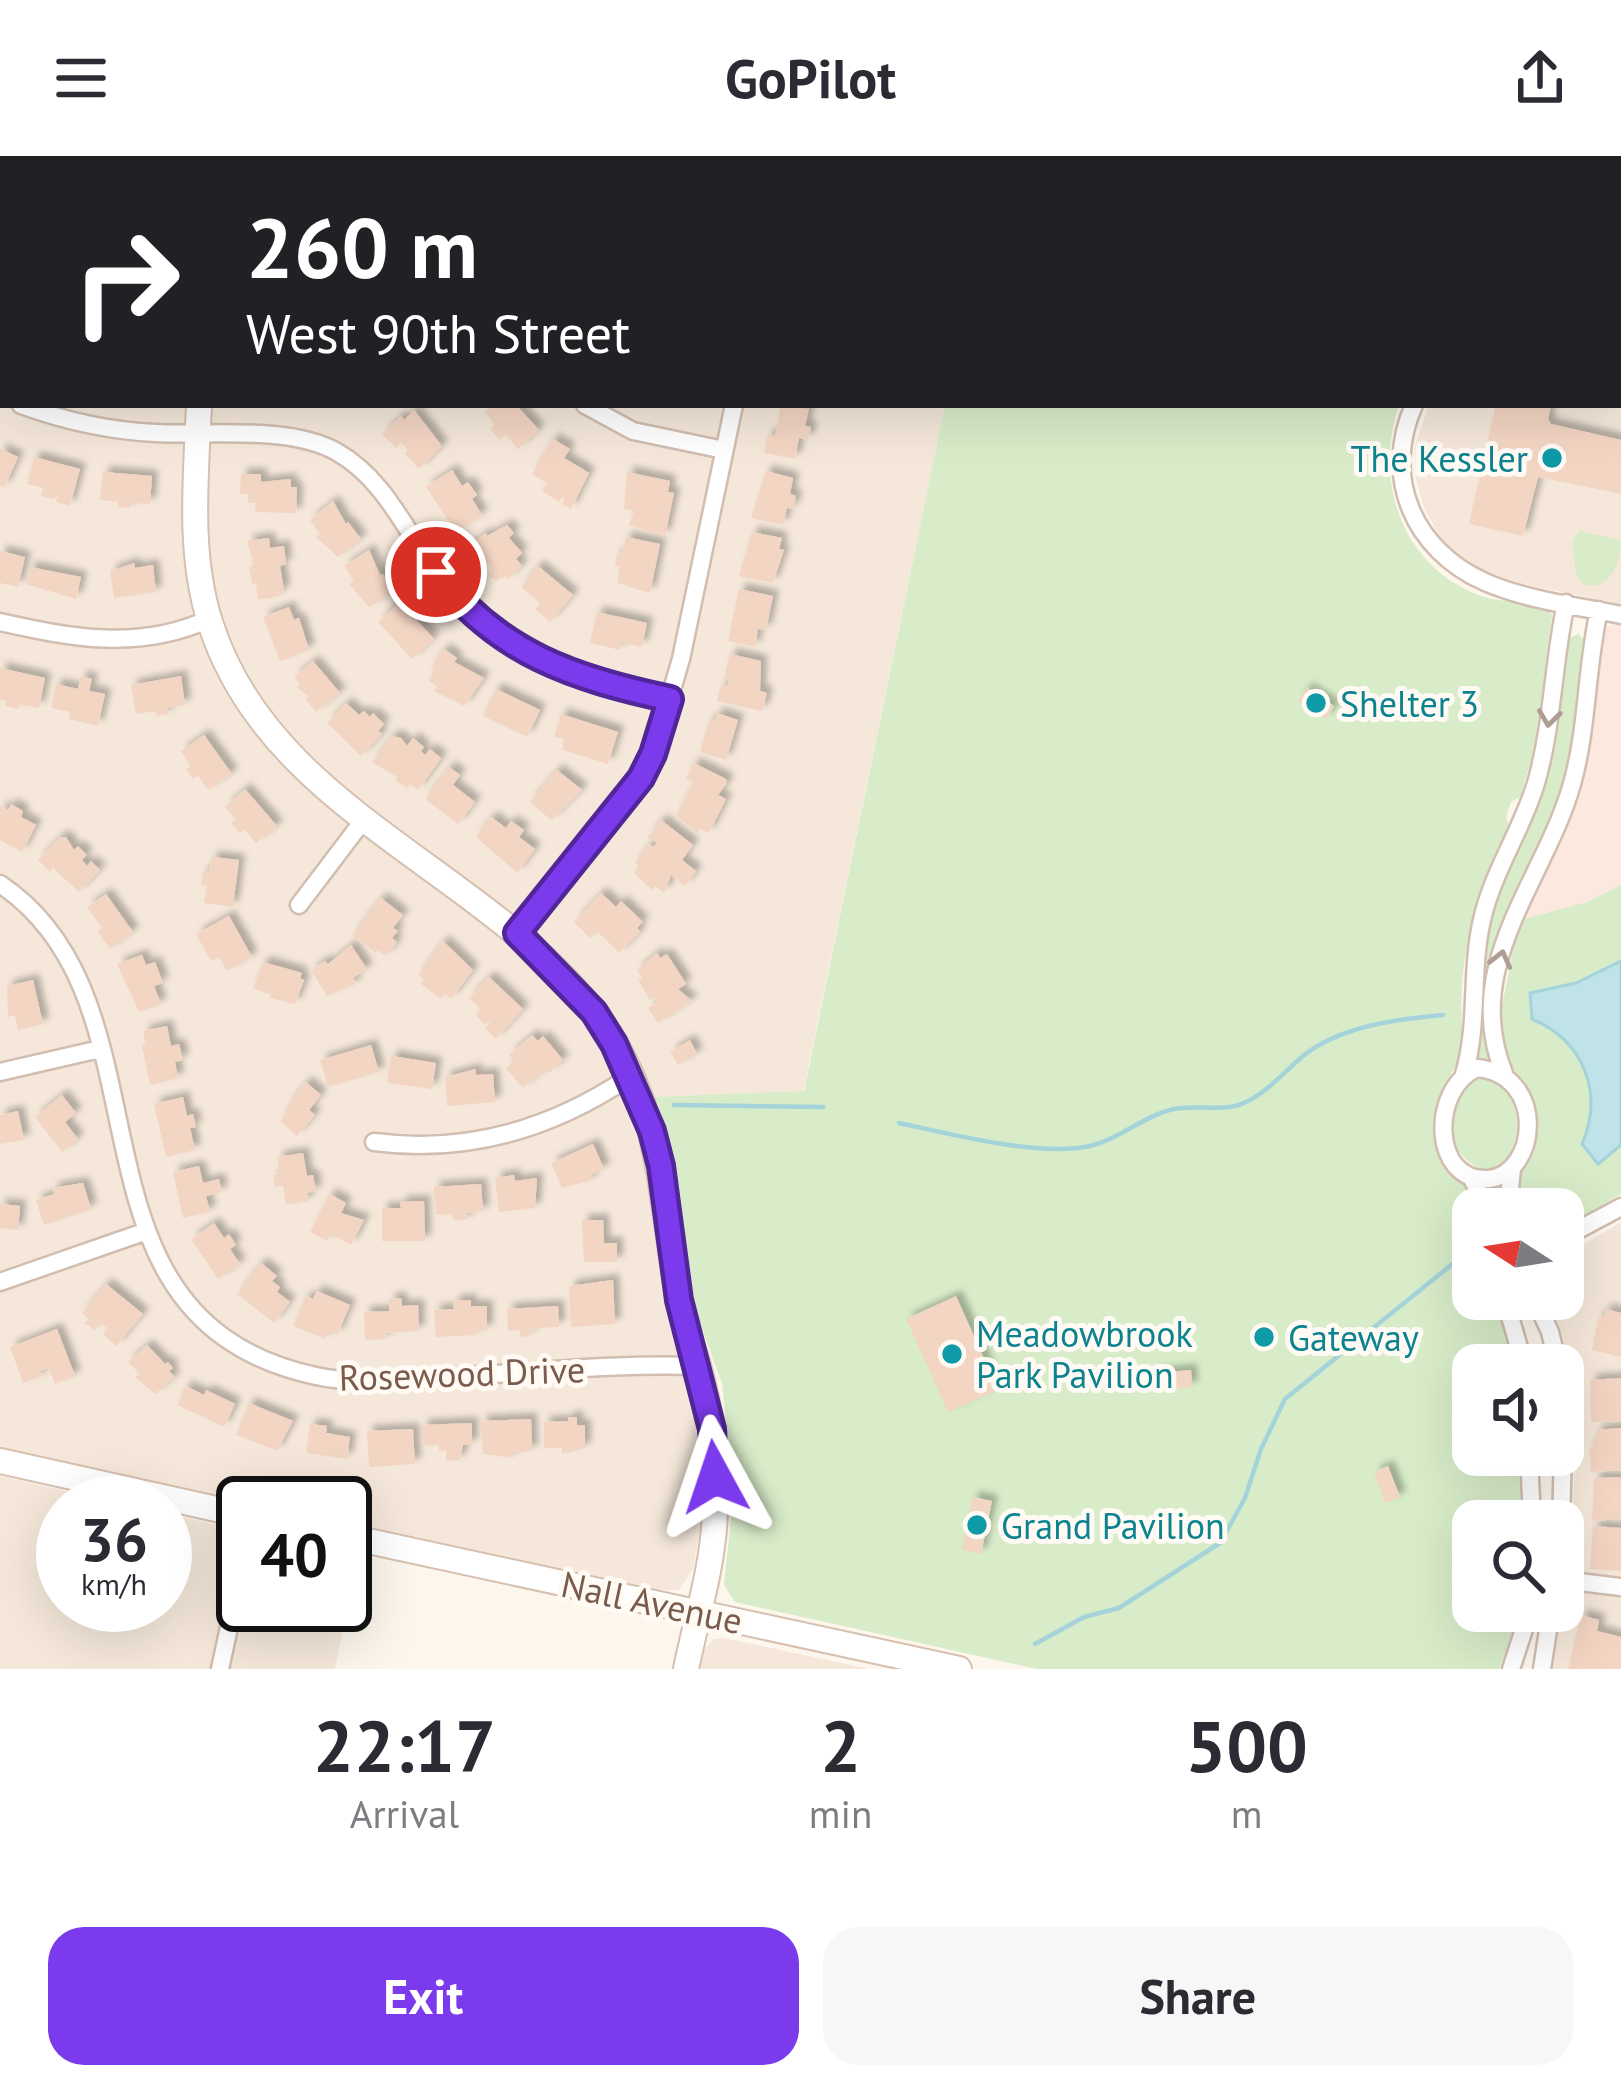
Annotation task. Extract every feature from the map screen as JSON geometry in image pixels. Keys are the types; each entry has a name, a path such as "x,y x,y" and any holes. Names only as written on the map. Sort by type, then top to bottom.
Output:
{"street":[{"path":"33,408 113,430 288,437 340,454 374,482 449,590 504,639 570,673 670,699"},
{"path":"199,408 197,550 209,620 230,671 284,751 313,779 517,933 594,1012 652,1131 679,1300 712,1429 716,1508 702,1611 686,1669"},
{"path":"590,408 632,431 724,450"},
{"path":"517,933 641,778 653,754 670,699 733,408"},
{"path":"1413,408 1402,443 1400,470 1404,497 1428,541 1453,565 1489,584 1621,615"},
{"path":"1477,1188 1442,1136 1445,1104 1464,1074 1472,1041 1474,971 1483,914 1539,773 1566,603"},
{"path":"1511,1188 1528,1120 1521,1091 1504,1073 1492,1039 1494,986 1514,910 1571,788 1599,610"},
{"path":"0,622 92,640 123,641 170,634 209,620"},
{"path":"299,905 365,818"},
{"name":"Rosewood Drive","path":"0,884 39,917 59,942 87,998 144,1232 172,1282 221,1334 285,1368 322,1378 378,1380 698,1366"},
{"path":"0,1072 100,1049"},
{"path":"1464,1074 1477,1068 1504,1073"},
{"path":"374,1142 398,1145 508,1136 568,1112 629,1077"},
{"path":"1471,1177 1491,1179 1513,1169"},
{"path":"1584,1227 1621,1207"},
{"path":"0,1282 144,1232"},
{"path":"0,1461 216,1508"},
{"name":"Nall Avenue","path":"372,1543 959,1669"},
{"path":"1584,1583 1621,1587"},
{"path":"220,1669 228,1632"},
{"path":"1510,1669 1523,1632"},
{"path":"1542,1669 1548,1632"}],"shaded area":[{"path":"0,408 944,408 803,1092 630,1098 645,1142 672,1326 692,1390 699,1438 700,1529 693,1569 679,1590 652,1590 372,1529 372,1476 216,1476 216,1495 192,1490 192,1476 129,1476 0,1448"},
{"path":"1428,408 1621,408 1621,604 1475,570 1444,545 1424,508 1416,479 1415,446"},
{"path":"1621,624 1621,885 1587,902 1524,919 1579,795 1590,741 1598,647 1605,629"},
{"path":"1621,1222 1621,1669 1549,1669 1555,1632 1584,1632 1584,1500 1573,1500 1574,1476 1584,1476 1584,1344 1565,1344 1557,1320 1584,1320 1584,1244"},
{"path":"0,1476 36,1484 36,1632 192,1632 192,1519 216,1525 216,1632 342,1632 335,1669 0,1669"},
{"path":"714,1639 869,1669 698,1669 703,1652"}],"green space":[{"path":"944,408 1398,408 1390,464 1393,492 1414,544 1456,584 1484,597 1540,606 1552,615 1545,710 1539,715 1520,797 1511,802 1506,817 1509,825 1472,924 1463,975 1462,1028 1467,1033 1436,1111 1439,1142 1468,1188 1452,1188 1452,1320 1501,1320 1508,1344 1452,1344 1452,1476 1519,1476 1520,1500 1452,1500 1452,1632 1514,1632 1499,1669 1037,1669 735,1602 724,1585 734,1489 722,1384 696,1312 679,1186 654,1097 804,1091"},
{"path":"1580,531 1621,540 1616,565 1601,584 1584,585 1576,574 1572,540"},
{"path":"1578,634 1587,642 1574,740 1558,806 1506,918 1485,1031 1490,1062 1476,1060 1478,998 1491,908 1515,848 1567,640"},
{"path":"1621,885 1621,1194 1584,1216 1584,1188 1514,1188 1527,1157 1525,1088 1503,1052 1497,1013 1524,919 1587,902"},
{"path":"1475,1076 1503,1084 1517,1119 1511,1152 1495,1173 1465,1158 1451,1133 1455,1103"}],"water":[{"path":"1621,961 1621,1145 1598,1164 1582,1144 1591,1106 1585,1071 1565,1041 1532,1019 1530,993 1576,983"}],"building":[{"path":"519,408 539,430 518,449 506,435 500,440 490,429 495,425 485,412"},
{"path":"780,408 809,409 808,440 799,438 795,459 764,453 768,434 775,436"},
{"name":"The Kessler","path":"1495,408 1550,408 1551,424 1621,440 1621,494 1538,477 1523,536 1469,524"},
{"path":"414,410 442,446 419,469 401,442 396,448 382,434"},
{"path":"553,439 570,449 564,458 589,473 571,509 562,504 562,497 559,502 542,491 547,483 532,474"},
{"path":"0,449 18,457 4,488 0,486"},
{"path":"34,457 80,469 70,506 56,502 58,493 54,499 41,496 43,488 27,484"},
{"path":"452,470 462,486 468,482 477,495 472,499 482,515 456,532 426,487"},
{"path":"766,471 793,478 790,494 796,496 783,525 751,518"},
{"path":"103,472 152,476 150,504 131,503 130,508 100,500"},
{"path":"627,472 670,481 668,492 674,493 665,536 629,525 634,511 624,509"},
{"path":"241,474 261,474 261,482 291,479 291,487 297,487 296,513 255,512 256,503 248,503 248,494 240,494"},
{"path":"333,501 361,539 338,557 316,537 320,534 310,520"},
{"path":"507,525 514,533 509,538 522,553 516,559 522,566 508,579 496,581 489,576 492,568 486,561 481,565 467,548 485,533"},
{"path":"752,532 782,538 779,549 784,550 773,583 739,576"},
{"path":"626,537 660,544 650,593 617,583 617,553 622,554"},
{"path":"269,538 270,548 284,546 286,564 280,566 284,591 258,600 256,586 260,583 252,584 249,567 254,566 247,541"},
{"path":"369,550 380,575 394,591 369,607 349,584 354,581 344,566"},
{"path":"0,551 25,557 18,587 0,583"},
{"path":"134,563 135,568 153,565 156,592 114,598 110,571"},
{"path":"538,566 573,595 550,622 535,609 540,603 521,587"},
{"path":"30,567 81,577 76,599 26,584"},
{"path":"739,589 773,596 766,630 758,629 755,647 728,641"},
{"path":"400,602 434,639 412,659 378,622"},
{"path":"289,607 294,620 299,618 309,650 280,661 263,617"},
{"path":"597,612 647,623 642,647 621,642 620,650 590,643"},
{"path":"444,649 457,658 454,662 484,678 464,706 434,691 437,687 428,680"},
{"path":"730,654 761,661 760,691 767,693 762,711 717,701 721,685 727,686 729,680 724,678"},
{"path":"313,661 340,693 316,712 305,699 309,696 296,687 300,684 294,677"},
{"path":"0,668 45,678 39,708 5,706 6,701 0,700"},
{"path":"81,676 92,679 89,691 105,694 98,726 69,719 70,712 51,708 56,684 78,689"},
{"path":"181,676 185,705 167,708 168,714 136,714 131,685"},
{"name":"Shelter 3","path":"1307,688 1334,706 1326,719 1298,701"},
{"path":"496,689 540,710 527,737 483,716"},
{"path":"346,703 359,715 373,713 384,724 378,731 382,734 361,756 327,723"},
{"path":"717,713 738,720 726,760 700,752 710,719 715,721"},
{"path":"561,714 618,732 608,764 563,750 563,739 554,737"},
{"path":"204,735 232,774 208,790 186,769 191,766 181,751"},
{"path":"392,736 407,746 413,738 424,747 425,755 430,749 441,758 418,790 410,784 407,788 372,762"},
{"path":"694,763 727,783 718,795 726,799 709,833 700,829 698,833 676,816 693,782 686,779"},
{"path":"449,767 460,775 453,785 475,802 458,824 425,799"},
{"path":"557,770 582,790 551,820 530,802"},
{"path":"245,789 277,826 256,843 231,823 236,819 225,807"},
{"path":"11,804 36,825 22,852 0,840 0,806 8,810"},
{"path":"491,817 506,828 511,821 524,830 519,837 535,849 517,873 476,837"},
{"path":"661,820 693,845 682,860 696,871 685,886 671,875 664,893 655,886 652,890 634,873 639,866 635,863 649,844 657,843 648,837"},
{"path":"60,837 87,855 82,860 87,866 91,861 100,870 79,892 38,860"},
{"path":"212,857 239,860 233,907 204,903 203,871 209,872"},
{"path":"601,893 616,907 621,901 643,922 637,928 640,932 619,953 597,931 590,938 574,922"},
{"path":"106,894 133,932 110,949 87,907"},
{"path":"381,898 403,915 393,928 398,931 392,938 397,942 386,956 352,935"},
{"path":"229,916 252,957 227,971 219,957 211,961 196,934"},
{"path":"443,941 473,970 451,999 445,994 441,999 421,984 424,979 418,975"},
{"path":"351,945 367,969 353,978 356,983 327,996 311,970 325,961 328,964"},
{"path":"657,953 660,958 667,954 686,984 678,989 692,1001 658,1023 648,1008 657,1002 654,997 650,1000 637,970"},
{"path":"142,955 146,965 155,962 163,983 154,986 161,1004 139,1012 117,964"},
{"path":"263,962 302,973 295,1004 269,998 271,995 253,988"},
{"path":"489,977 523,1009 496,1039 485,1028 492,1020 485,1024 475,1015 481,1009 469,998"},
{"path":"33,980 43,1024 18,1030 15,1015 8,1017 7,986"},
{"path":"167,1026 171,1046 179,1044 183,1060 175,1062 178,1078 150,1085 143,1031"},
{"path":"532,1035 538,1041 543,1036 563,1060 523,1088 506,1069 515,1061 509,1055"},
{"path":"690,1040 697,1054 678,1065 670,1052"},
{"path":"371,1045 379,1072 328,1087 320,1060"},
{"path":"391,1056 436,1063 432,1089 387,1083"},
{"path":"476,1069 476,1075 493,1074 495,1102 447,1106 445,1077"},
{"path":"306,1082 321,1095 309,1110 315,1115 297,1136 280,1121"},
{"path":"62,1095 76,1113 65,1122 78,1139 62,1152 35,1117"},
{"path":"183,1097 187,1116 193,1114 196,1127 190,1128 195,1150 166,1157 154,1104"},
{"path":"18,1111 24,1140 0,1144 0,1115"},
{"path":"593,1144 604,1169 590,1175 592,1180 562,1188 551,1163"},
{"path":"303,1153 307,1176 313,1175 316,1191 307,1193 308,1201 286,1205 283,1186 275,1187 273,1175 280,1173 277,1157"},
{"path":"199,1166 203,1183 219,1179 222,1192 206,1196 210,1212 183,1218 173,1172"},
{"path":"514,1175 515,1181 537,1178 535,1208 499,1212 495,1178"},
{"path":"83,1183 91,1209 44,1225 36,1200 54,1194 52,1188"},
{"path":"481,1184 483,1212 467,1213 467,1220 436,1215 434,1187"},
{"path":"330,1194 346,1203 341,1213 364,1220 351,1245 331,1234 327,1241 310,1232"},
{"path":"424,1201 425,1241 382,1241 382,1208"},
{"path":"0,1204 20,1206 18,1230 0,1228"},
{"path":"582,1220 603,1220 604,1243 617,1243 617,1262 584,1262"},
{"path":"214,1223 236,1245 230,1249 240,1264 218,1279 191,1239"},
{"path":"261,1263 277,1276 272,1281 280,1287 277,1292 290,1302 274,1323 237,1294"},
{"path":"613,1280 615,1324 571,1327 569,1286"},
{"path":"106,1284 143,1314 116,1346 103,1334 107,1328 101,1323 94,1330 82,1313"},
{"path":"317,1291 350,1305 337,1335 328,1331 325,1339 293,1326 306,1296 313,1299"},
{"name":"Meadowbrook Park Pavilion","path":"956,1296 998,1390 948,1412 906,1319"},
{"path":"401,1298 402,1306 418,1305 419,1331 385,1333 386,1339 365,1340 364,1312 389,1311 389,1299"},
{"path":"471,1300 471,1306 487,1306 487,1330 436,1337 434,1310 454,1309 453,1301"},
{"path":"558,1306 559,1327 537,1328 520,1337 520,1330 508,1331 507,1309"},
{"path":"1606,1309 1621,1313 1621,1357 1592,1350 1599,1315 1604,1317"},
{"path":"57,1329 75,1376 55,1384 49,1368 23,1383 10,1347"},
{"path":"147,1345 168,1362 175,1377 155,1394 135,1377 140,1374 128,1362"},
{"path":"1191,1370 1192,1387 1159,1390 1157,1373"},
{"path":"1621,1378 1621,1421 1591,1422 1590,1380"},
{"path":"186,1386 235,1404 224,1427 177,1405"},
{"path":"249,1403 293,1421 277,1451 236,1435"},
{"path":"568,1417 577,1417 577,1425 585,1425 585,1448 562,1454 562,1448 544,1448 544,1422 568,1421"},
{"path":"531,1419 532,1451 513,1452 513,1458 483,1454 481,1421"},
{"path":"472,1423 472,1445 463,1445 460,1460 446,1461 446,1450 439,1451 439,1445 423,1446 422,1425"},
{"path":"310,1424 327,1426 326,1433 350,1437 347,1459 306,1453"},
{"path":"1621,1428 1621,1470 1591,1472 1589,1448 1593,1448 1592,1439 1597,1439 1596,1430"},
{"path":"413,1429 415,1464 369,1467 367,1431"},
{"path":"1388,1466 1400,1497 1385,1503 1374,1472"},
{"path":"1621,1477 1621,1519 1592,1521 1594,1478"},
{"name":"Grand Pavilion","path":"973,1497 992,1501 981,1554 962,1550"},
{"path":"1593,1526 1621,1528 1621,1571 1590,1569"},
{"path":"1584,1616 1599,1620 1597,1631 1621,1637 1621,1669 1568,1669 1577,1632 1584,1632"}],"waterway":[{"path":"899,1123 1020,1146 1090,1146 1174,1109 1246,1102 1303,1056 1352,1031 1443,1015"},
{"path":"674,1105 823,1107"},
{"path":"1035,1644 1084,1617 1119,1608 1220,1543 1245,1498 1285,1399 1452,1264"}],"place":[{"name":"The Kessler","path":"1552,458"},
{"name":"Shelter 3","path":"1316,703"},
{"name":"Gateway","path":"1264,1337"},
{"name":"Meadowbrook Park Pavilion","path":"952,1354"},
{"name":"Grand Pavilion","path":"977,1525"}],"route":[{"path":"436,572 471,613 537,659 595,682 670,699 641,778 517,933 594,1012 614,1044 652,1131 679,1300 712,1429 715,1477"}]}
